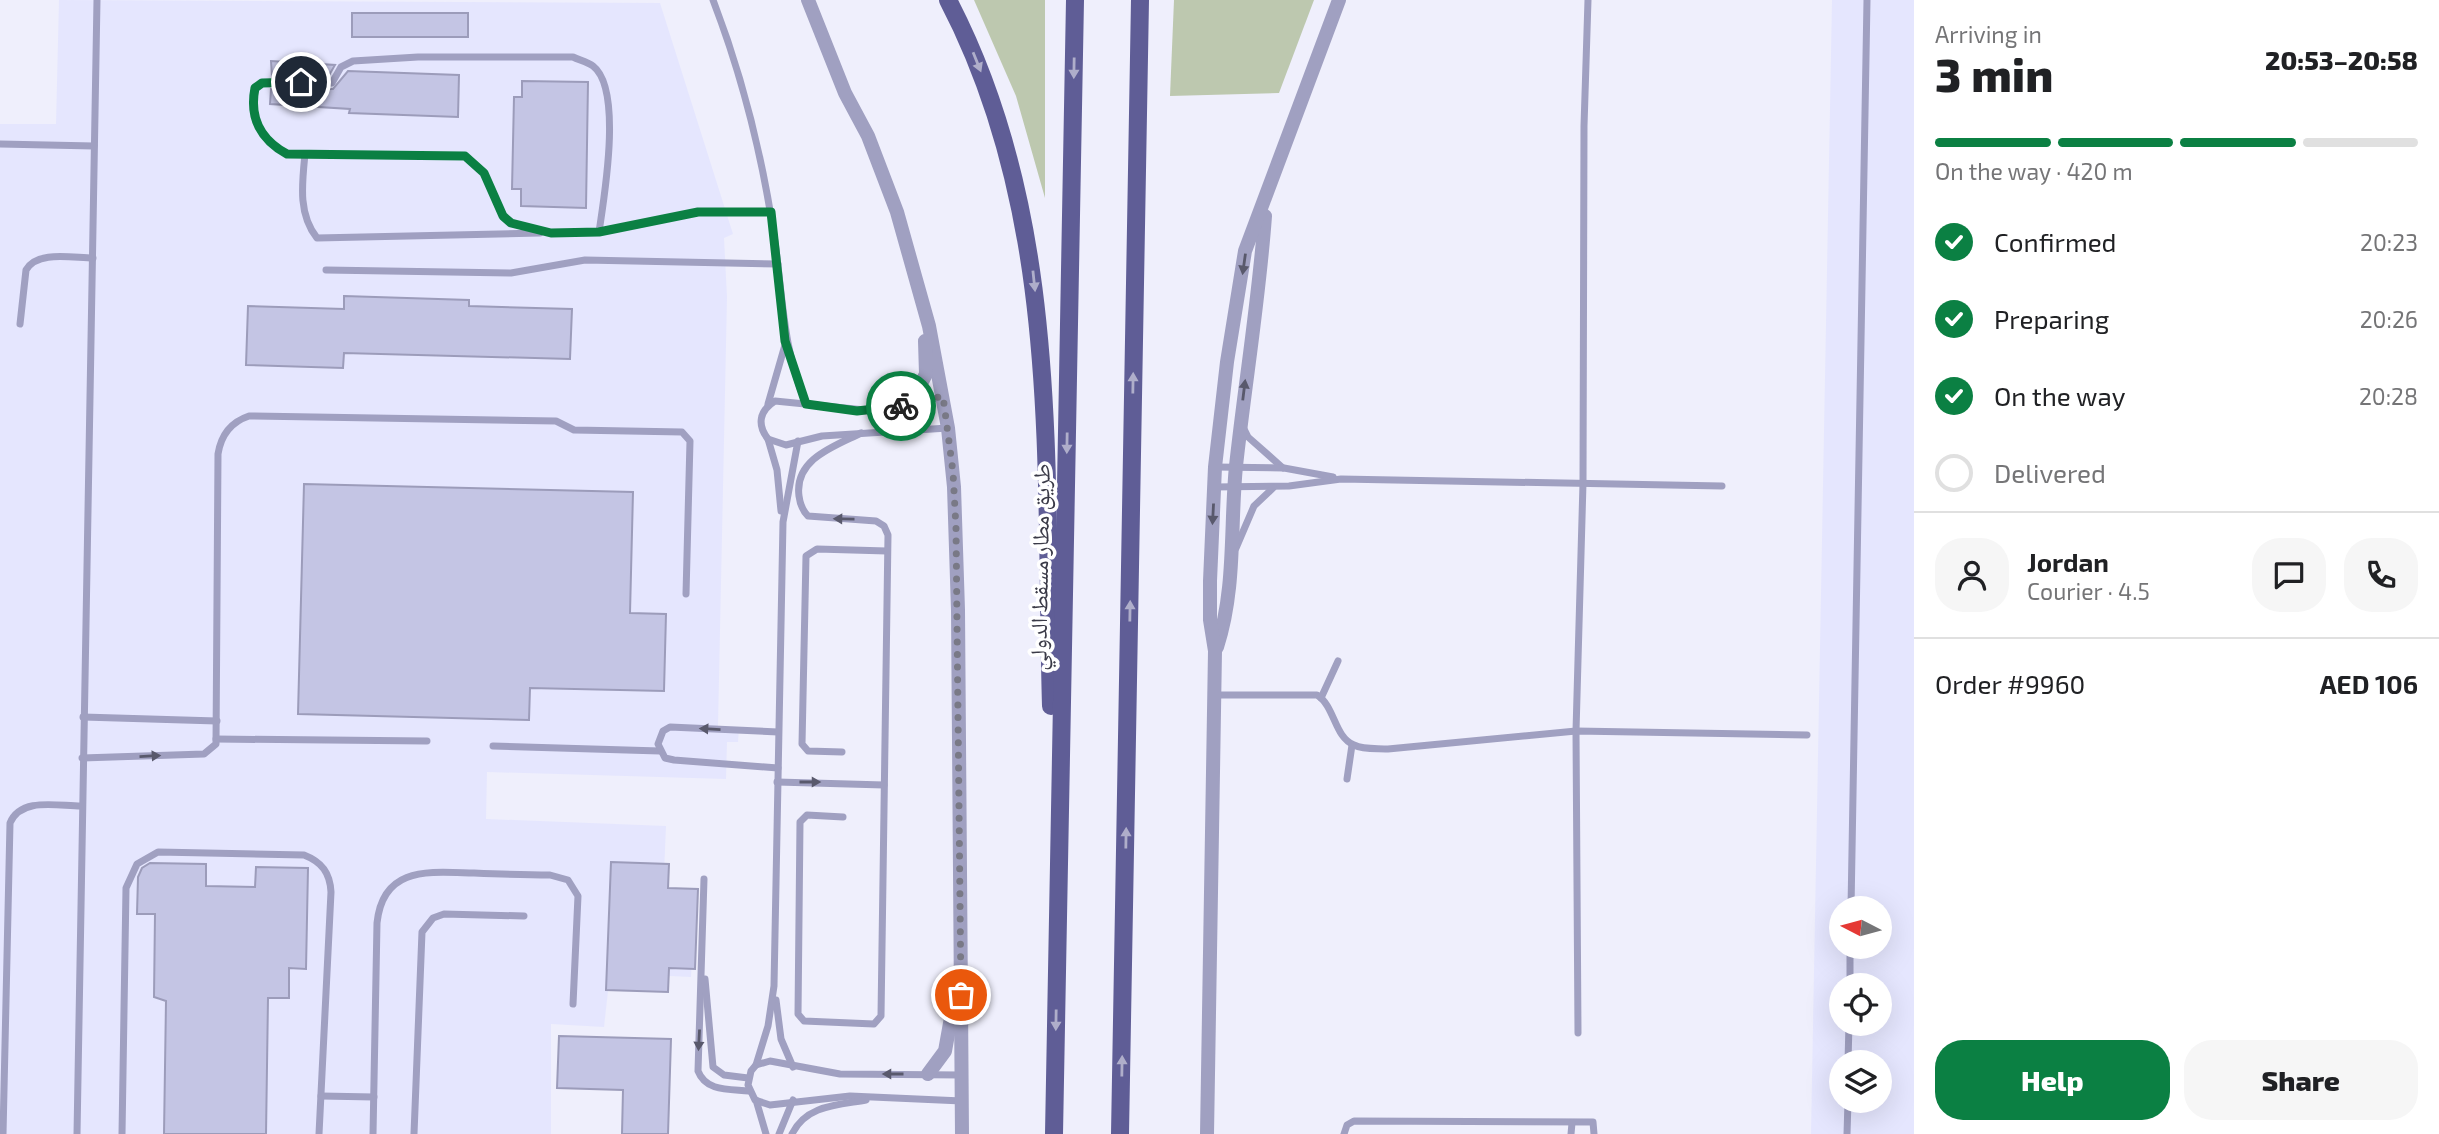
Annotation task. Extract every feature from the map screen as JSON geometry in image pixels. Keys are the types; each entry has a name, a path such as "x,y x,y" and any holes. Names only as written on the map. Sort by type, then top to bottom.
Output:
{"main road":[{"path":"948,0 976,58 995,110 1024,217 1033,272 1042,388 1057,952"},
{"name":"طريق مطار مسقط الدولي","path":"1054,1134 1075,0"},
{"path":"1120,1134 1140,0"}],"street":[{"path":"808,0 845,93 858,111"},
{"path":"819,0 853,87 858,111 898,212 921,291 948,428 957,561 962,1134"},
{"path":"1207,1134 1215,695 1210,581 1215,467 1222,399 1245,251 1339,0"},
{"path":"1215,652 1226,619 1234,487 1259,290 1266,200"},
{"path":"911,403 926,374 921,291"},
{"path":"928,1074 945,1051 960,968"}],"lane":[{"path":"76,1134 97,0"},
{"path":"713,0 749,107 771,212 785,341 806,404"},
{"path":"1578,1033 1576,731 1583,483 1587,0"},
{"path":"1851,896 1867,0"},
{"path":"551,233 511,223 503,216 484,173 465,156 287,154 263,138 255,114 255,88 262,83 332,83 341,67 353,61 418,57 573,57 593,66 601,76 608,102 610,149 599,232"},
{"path":"0,144 94,146"},
{"path":"305,155 302,192 304,215 306,225 317,238 599,232 698,212 771,212"},
{"path":"20,324 26,270 30,263 43,258 93,258"},
{"path":"326,270 522,273 585,260 778,264"},
{"path":"785,341 779,374 760,423 777,470 783,522 775,986 781,1039 793,1067"},
{"path":"767,406 775,401 857,411 893,408 943,396"},
{"path":"82,758 204,754 213,749 217,721 218,454 225,433 236,422 249,416 556,421 574,430 682,432 690,441 686,594"},
{"path":"1241,422 1248,437 1284,468"},
{"path":"768,439 786,444 861,433 948,428"},
{"path":"843,817 807,815 800,822 798,1014 804,1021 874,1024 881,1016 888,535 881,523 811,518 802,510 799,497 800,480 807,465 824,451 861,433"},
{"path":"783,522 798,441"},
{"path":"1215,467 1284,468 1341,479"},
{"path":"1214,487 1275,486 1341,479 1722,486"},
{"path":"1230,561 1254,506 1275,486"},
{"path":"842,752 807,751 802,744 806,556 817,549 887,551"},
{"path":"1321,698 1338,661"},
{"path":"1215,695 1307,693 1321,698 1344,737 1352,745 1388,749 1576,731 1807,735"},
{"path":"83,718 217,721"},
{"path":"778,733 670,727 659,737 660,751 666,758 778,768"},
{"path":"216,739 427,741"},
{"path":"1347,779 1352,745"},
{"path":"493,746 660,751"},
{"path":"777,782 884,785"},
{"path":"3,1134 10,823 17,812 28,806 81,806"},
{"path":"122,1134 126,888 137,864 158,852 304,855 321,864 327,872 331,892 320,1134"},
{"path":"373,1134 378,912 388,891 406,877 428,872 551,875 568,880 578,896 573,1004"},
{"path":"704,879 698,1071 704,1081 713,1087 749,1091"},
{"path":"414,1134 422,932 433,918 444,914 524,916"},
{"path":"703,947 712,1063 719,1074 748,1078"},
{"path":"766,1134 755,1100 749,1091 748,1078 757,1065 775,986"},
{"path":"757,1065 770,1061 840,1074 961,1075"},
{"path":"321,1096 374,1097"},
{"path":"755,1100 770,1105 793,1100 885,1097 962,1101"},
{"path":"792,1134 800,1121 814,1110 885,1097"},
{"path":"779,1134 793,1100"},
{"path":"1847,1134 1848,1113"},
{"path":"1343,1134 1347,1125 1354,1121 1593,1122 1594,1134"},
{"path":"1572,1123 1572,1134"}],"shaded area":[{"path":"59,0 660,3 733,234 724,238 727,297 718,726 739,728 738,742 727,742 726,779 487,772 486,819 666,826 663,896 695,897 691,977 610,973 604,1027 551,1024 551,1134 0,1134 0,124 56,124"},
{"path":"1832,0 1914,0 1914,1134 1811,1134"}],"green space":[{"path":"974,0 1045,0 1045,198 1016,96"},
{"path":"1174,0 1314,0 1279,93 1170,96"}],"building":[{"path":"352,13 468,13 468,37 352,37"},
{"path":"271,61 335,65 328,77 272,77"},
{"path":"348,71 459,75 458,117 349,113 350,109 270,104 271,89 333,89"},
{"path":"522,81 588,82 586,208 521,206 521,189 512,189 514,97 522,97"},
{"path":"344,296 469,300 469,306 572,309 570,359 344,353 343,368 246,365 248,306 344,309"},
{"path":"304,484 633,492 630,613 666,614 664,691 530,688 529,720 298,714"},
{"path":"611,862 669,864 668,888 698,889 695,969 669,968 668,992 606,990"},
{"path":"150,863 206,864 206,886 255,887 256,867 308,868 306,969 289,968 289,998 268,998 266,1134 164,1134 166,1001 154,997 155,914 137,914 138,877 142,868"},
{"path":"559,1036 671,1039 668,1134 622,1134 623,1090 557,1088"}],"way so far":[{"path":"901,406 943,396 953,472 958,610 961,995"}],"route":[{"path":"301,82 262,83 255,88 255,114 263,138 271,145 287,154 465,156 484,173 503,216 511,223 551,233 599,232 698,212 771,212 785,341 806,404 857,411 901,406"}]}
